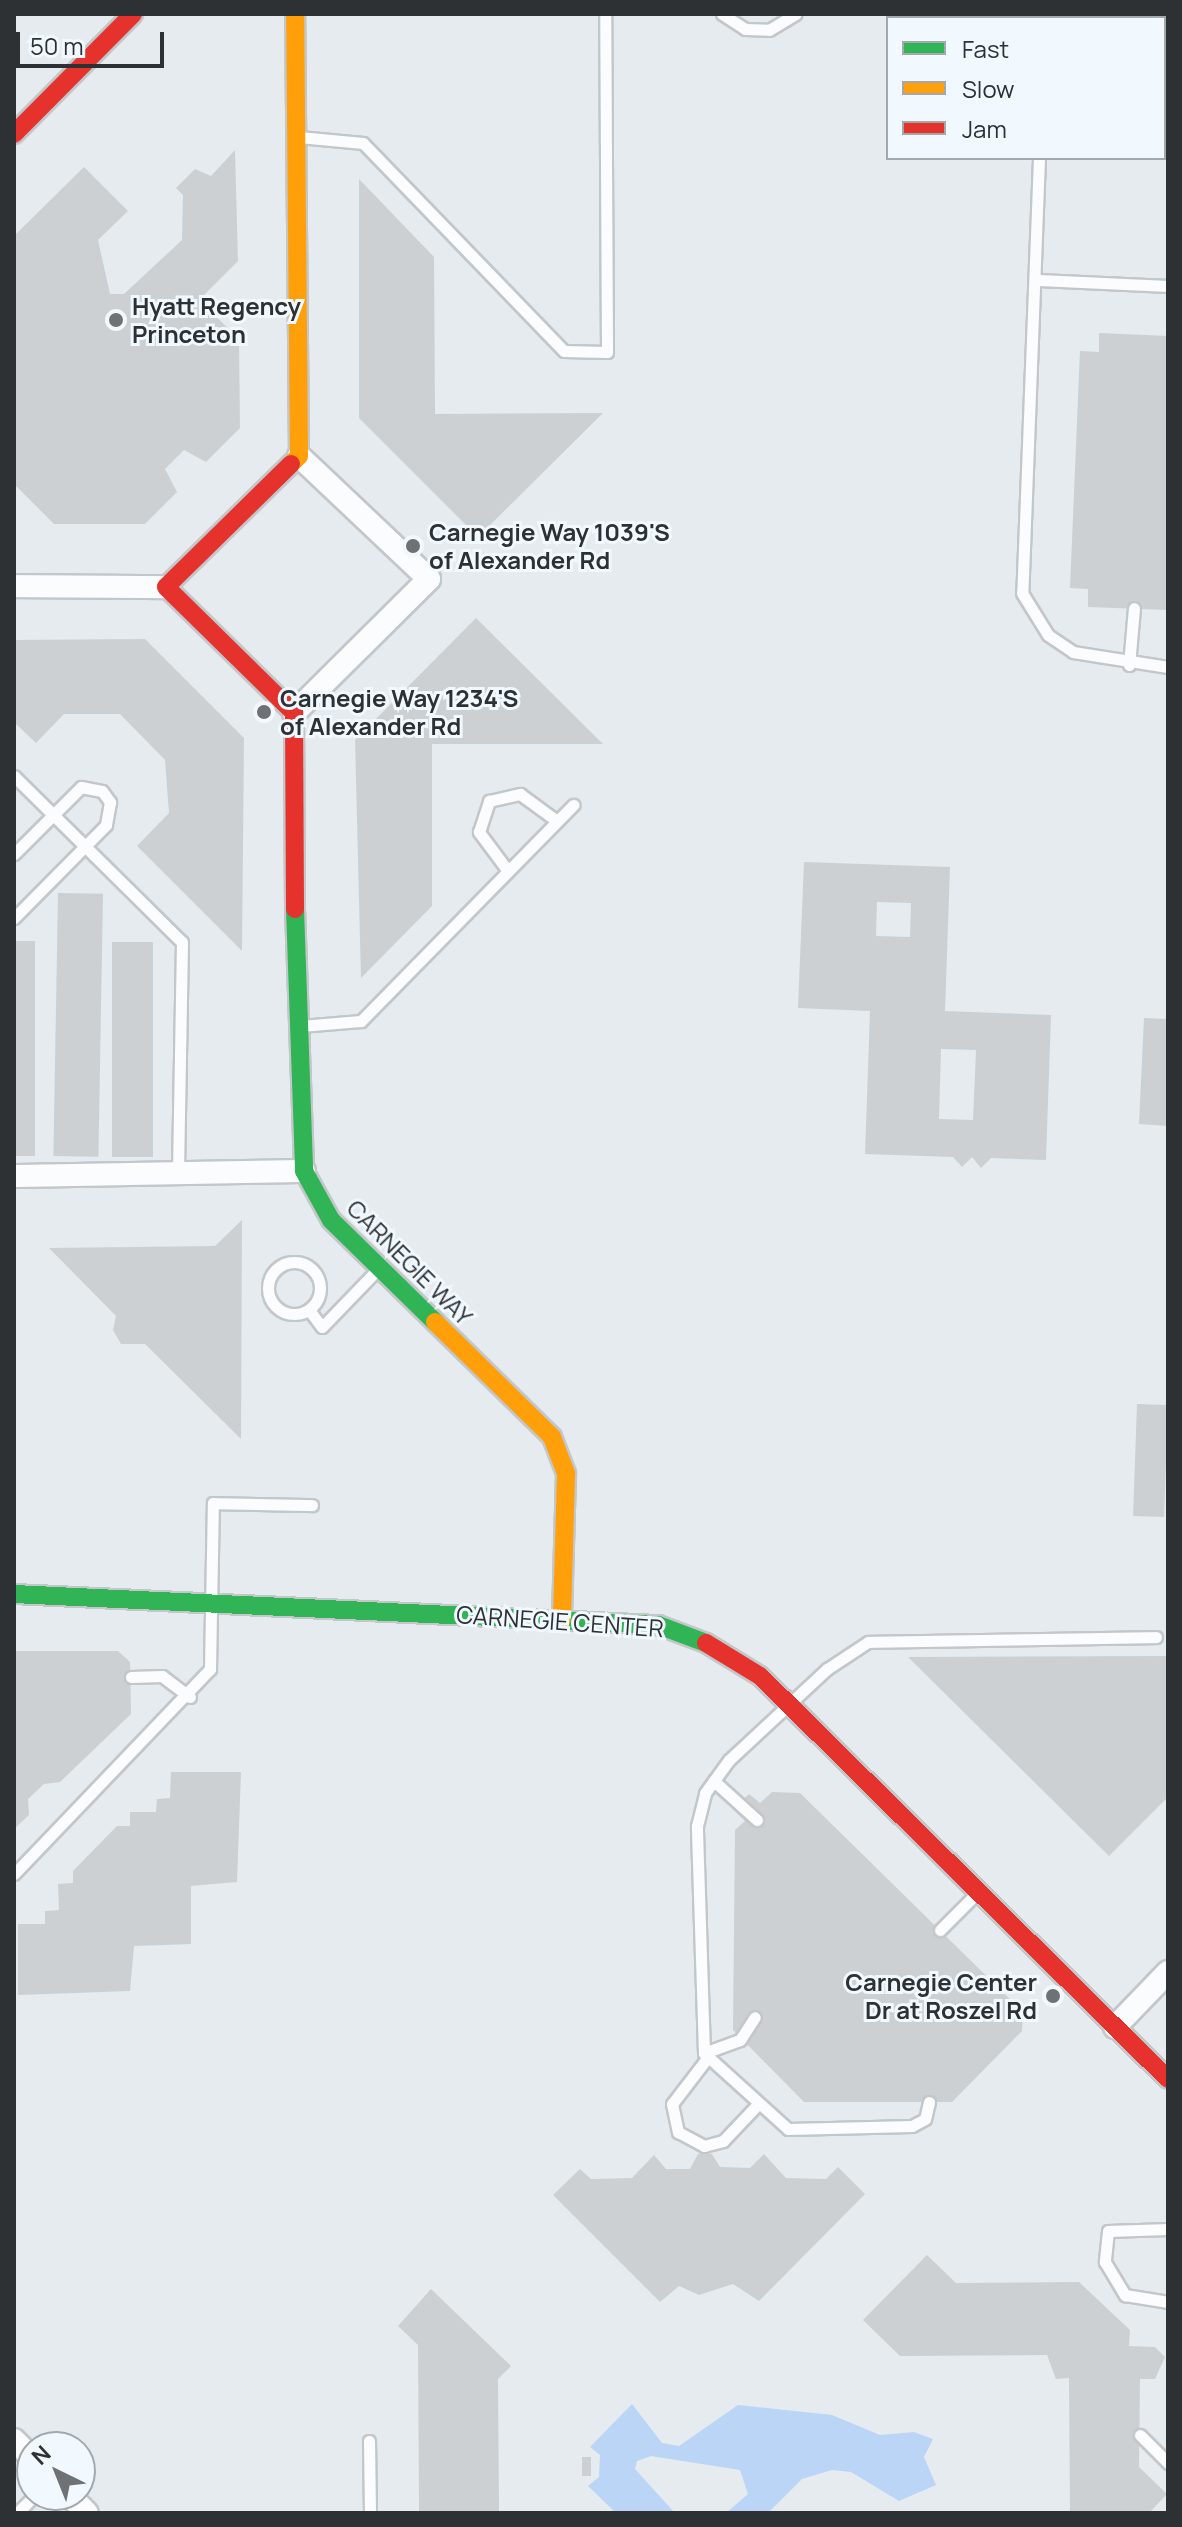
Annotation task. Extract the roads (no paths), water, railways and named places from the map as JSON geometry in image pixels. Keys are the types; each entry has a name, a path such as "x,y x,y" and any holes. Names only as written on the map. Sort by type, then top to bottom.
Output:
{"street":[{"path":"14,134 133,14"},
{"path":"166,587 299,456 295,14"},
{"path":"14,586 166,587 294,713 429,579 299,456"},
{"name":"CARNEGIE WAY","path":"294,713 304,1171 331,1220 561,1453 562,1619"},
{"path":"14,1176 304,1171"},
{"name":"CARNEGIE CENTER","path":"14,1594 562,1619 689,1632 745,1663 1168,2079"},
{"path":"1115,2027 1168,1972"}],"lane":[{"path":"298,137 363,143 564,351 607,352 605,14"},
{"path":"722,14 745,29 769,30 796,14"},
{"path":"1039,160 1039,280 1022,593 1055,641 1129,665 1168,667"},
{"path":"1039,280 1168,286"},
{"path":"1129,665 1134,608"},
{"path":"14,776 182,942 178,1173"},
{"path":"14,854 81,787 102,791 111,815 86,847 14,918"},
{"path":"508,871 479,832 489,801 520,794 557,821"},
{"path":"299,1026 361,1021 573,805"},
{"path":"302,1262 316,1272 321,1288 309,1310 292,1314 276,1307 268,1282 277,1267 302,1262"},
{"path":"309,1310 322,1327 380,1267"},
{"path":"14,1874 190,1697 210,1669 214,1603 213,1503 312,1505"},
{"path":"929,2102 925,2119 912,2126 788,2129 706,2055 697,1826 714,1781 846,1654 877,1640 1156,1637"},
{"path":"131,1677 162,1676 190,1697"},
{"path":"714,1781 757,1820"},
{"path":"940,1930 978,1891"},
{"path":"755,2017 740,2040 706,2055 672,2104 685,2137 704,2146 723,2141 759,2103"},
{"path":"1168,2229 1108,2231 1105,2262 1125,2295 1168,2302"},
{"path":"1140,2435 1168,2463"},
{"path":"369,2441 370,2513"}],"water":[{"path":"632,2404 662,2443 679,2446 738,2405 832,2415 880,2435 914,2432 933,2439 924,2457 936,2485 899,2501 851,2472 832,2470 802,2479 770,2511 726,2513 748,2494 740,2470 651,2456 637,2461 635,2469 675,2513 616,2513 588,2486 599,2477 600,2455 590,2447"}],"place":[{"name":"Hyatt Regency Princeton","path":"116,320"},
{"name":"Carnegie Way 1039'S of Alexander Rd","path":"413,546"},
{"name":"Carnegie Way 1234'S of Alexander Rd","path":"264,712"},
{"name":"Carnegie Center Dr at Roszel Rd","path":"1053,1996"}]}
